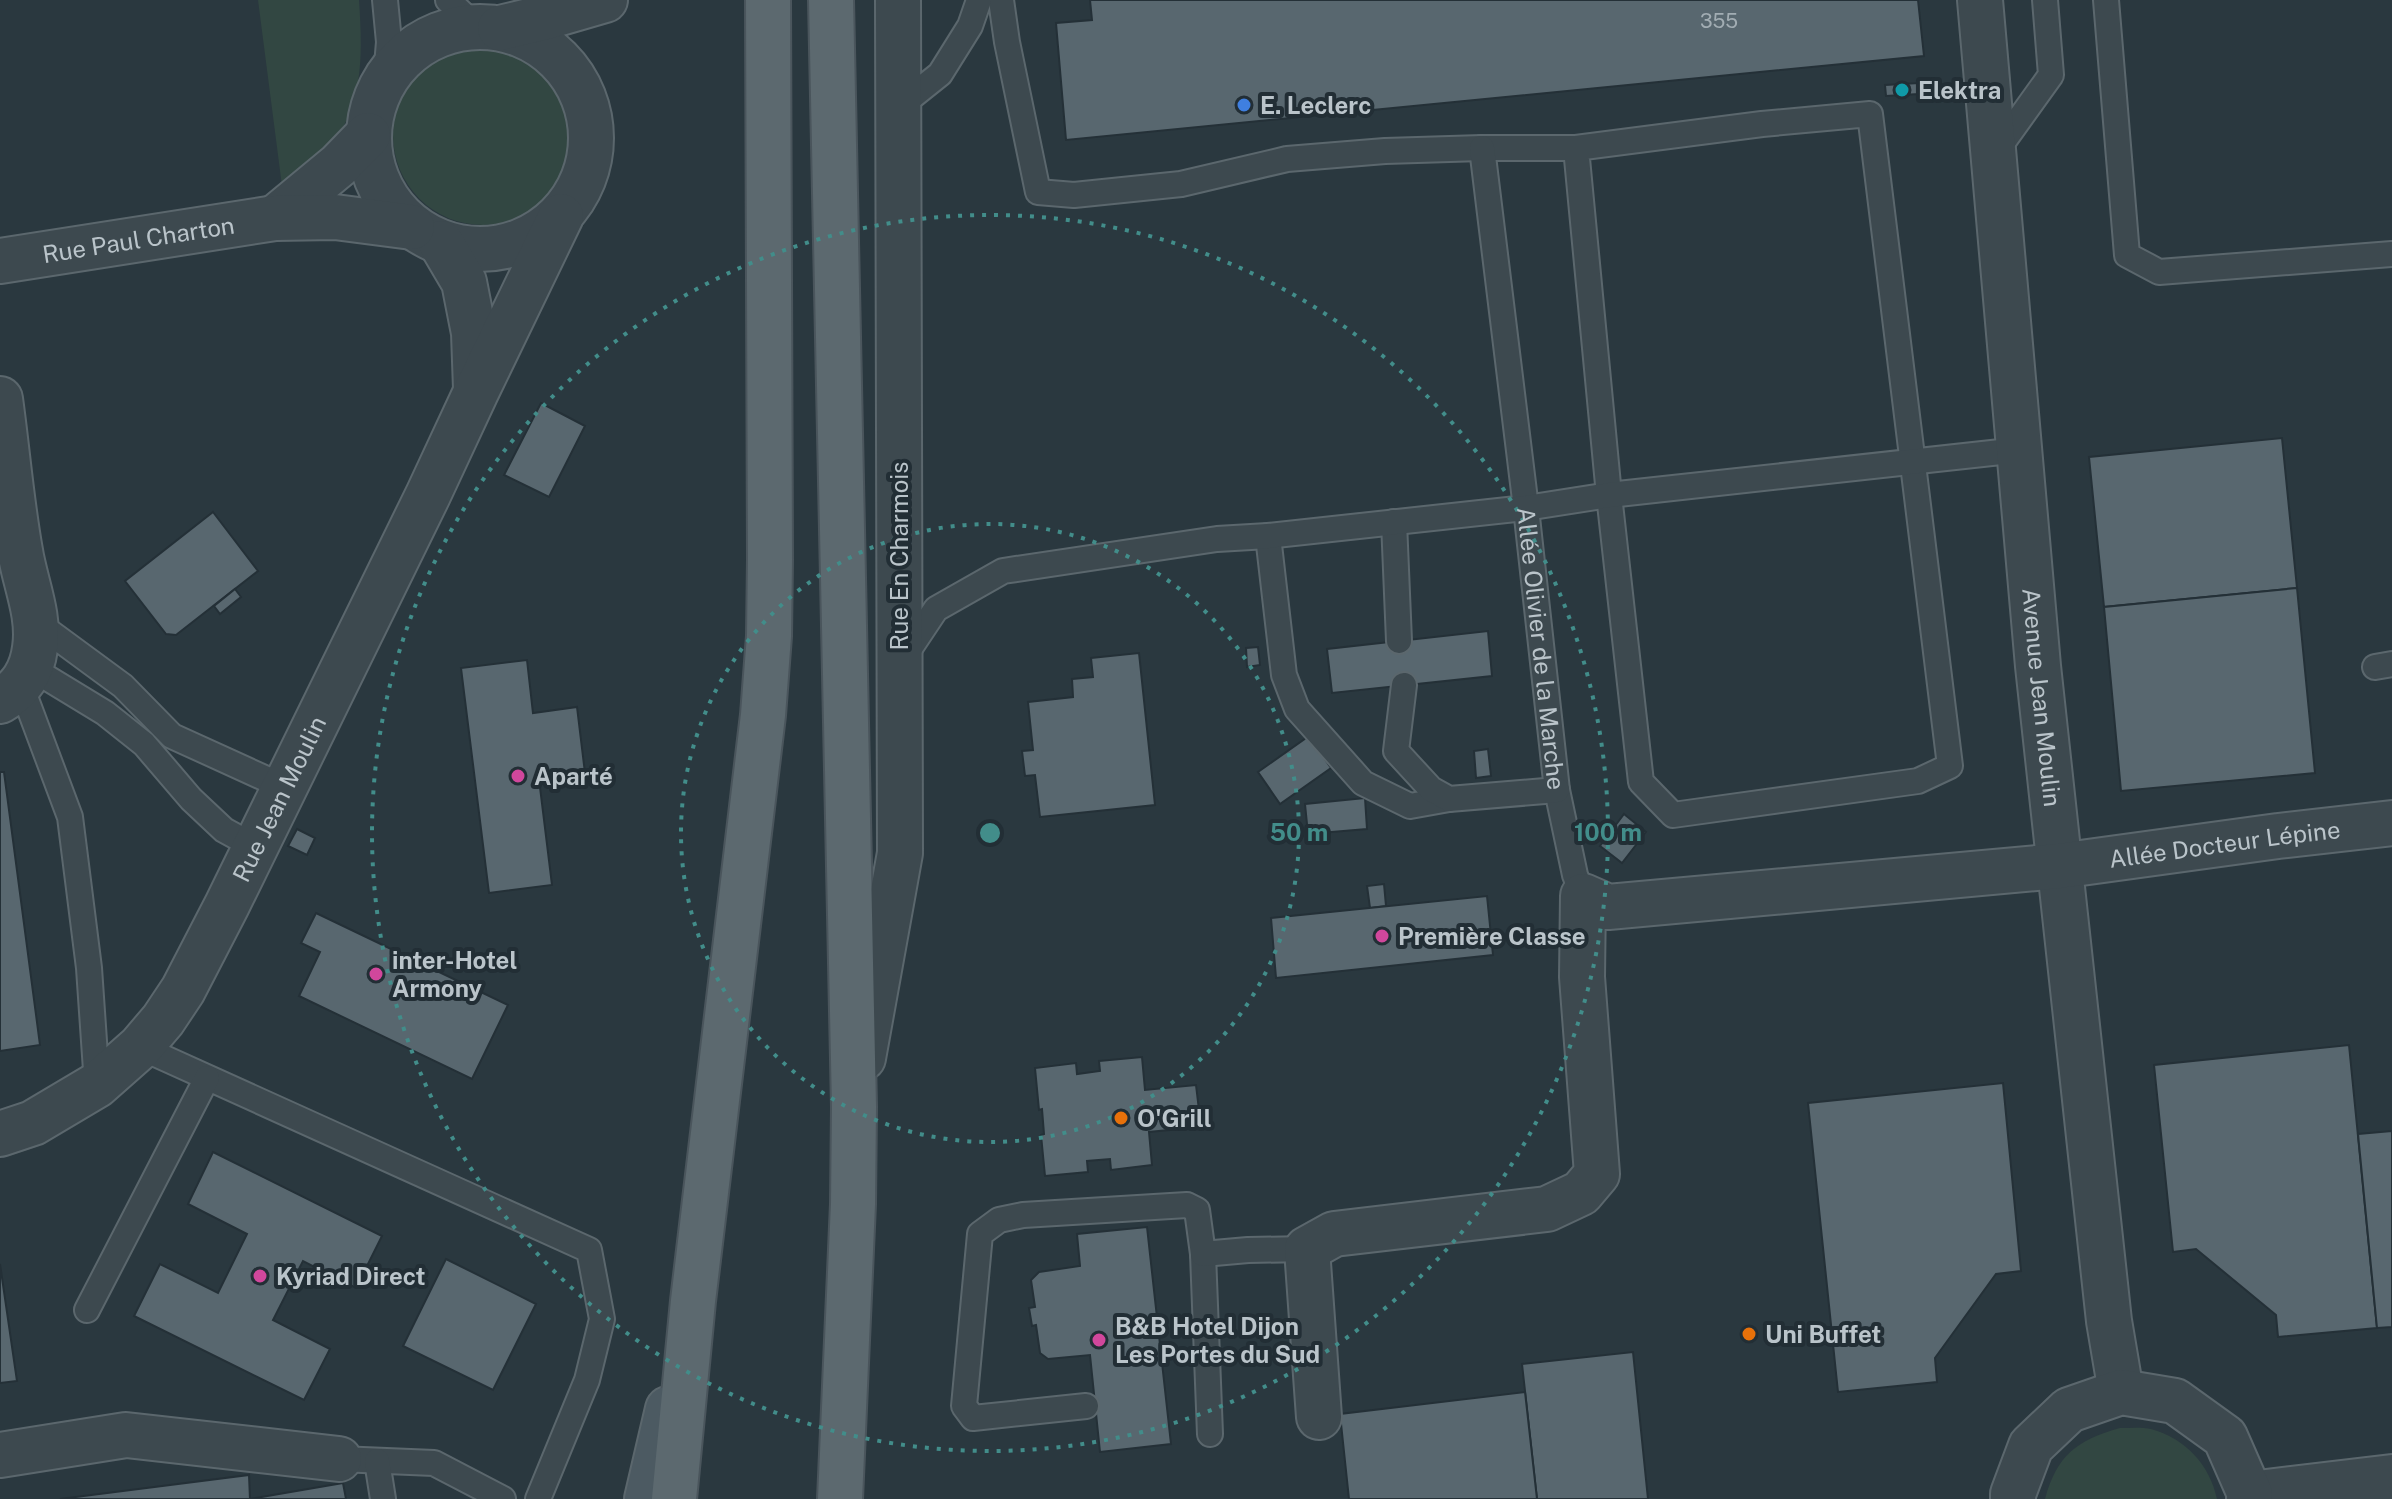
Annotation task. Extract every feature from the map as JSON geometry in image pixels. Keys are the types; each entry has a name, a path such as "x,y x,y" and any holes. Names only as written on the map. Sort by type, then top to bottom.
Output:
{"main road":[{"path":"674,1499 693,1301 763,715 769,636 768,0"},
{"path":"831,0 854,1107 853,1204 840,1499"},
{"path":"647,1499 693,1301"}],"street":[{"path":"474,18 525,35 555,55 577,83 590,116 591,152 581,186 561,216 536,236 505,248 472,250 426,235 388,202 372,170 368,135 373,104 386,77 410,50 440,33 474,18 550,16 605,0"},
{"name":"Rue En Charmois","path":"854,1107 900,853 898,0"},
{"name":"Avenue Jean Moulin","path":"1980,0 2038,666 2109,1321 2121,1392"},
{"path":"275,218 330,173 368,135"},
{"name":"Rue Jean Moulin","path":"0,1134 33,1123 97,1085 140,1047 183,990 428,495 561,216"},
{"name":"Rue Paul Charton","path":"0,261 275,218 335,217 426,235"},
{"name":"Rue Jean Moulin","path":"426,235 464,282 474,333 476,392"},
{"path":"0,399 20,553 36,622 36,645 17,685"},
{"name":"Allée Docteur Lépine","path":"2059,866 2392,823"},
{"path":"1583,896 1608,907 2059,866"},
{"name":"Allée Olivier de la Marche","path":"1307,1249 1334,1234 1547,1209 1581,1193 1597,1174 1582,977 1583,896"},
{"path":"1307,1249 1319,1417"},
{"path":"2010,1497 2031,1446 2069,1410 2121,1392 2175,1401 2225,1437 2249,1496 2392,1477"},
{"path":"0,1455 126,1435 358,1460"}],"lane":[{"path":"385,0 389,42 386,77"},
{"path":"900,106 940,74 970,26 979,0"},
{"path":"1001,0 1038,192 1074,195 1181,184 1287,159 1385,151 1576,148 1762,124 1870,114 1950,766 1918,781 1673,815 1641,782 1609,495 1576,148"},
{"path":"1993,155 2051,75 2045,0"},
{"path":"2106,0 2127,255 2159,272 2392,254"},
{"path":"1482,148 1526,508 1609,495 2019,450"},
{"name":"Allée Olivier de la Marche","path":"898,665 936,609 1003,571 1217,539 1526,508 1557,790 1575,875 1583,896"},
{"path":"1394,522 1399,641"},
{"path":"1268,536 1284,675 1297,709 1363,783 1410,806 1449,799 1557,790"},
{"path":"36,622 123,686 172,736 284,787"},
{"path":"17,685 105,713 144,744 191,799 224,830 255,847"},
{"path":"17,685 70,817 89,968 97,1085"},
{"path":"1404,685 1396,751 1431,789 1449,799"},
{"path":"140,1047 589,1250 602,1319 587,1380 538,1499"},
{"path":"87,1310 207,1078"},
{"path":"1086,1406 973,1418 964,1406 980,1234 999,1220 1023,1215 1187,1205 1197,1210 1203,1254 1210,1434"},
{"path":"1203,1254 1307,1249"},
{"path":"358,1460 383,1499"},
{"path":"358,1460 434,1463 503,1499"}],"green space":[{"path":"258,0 359,0 361,43 358,83 346,120 319,161 282,186"},
{"path":"483,45 517,52 547,71 566,101 573,135 566,169 547,199 517,218 483,225 449,218 419,199 400,169 393,135 400,101 419,71 449,52"},
{"path":"2120,1428 2151,1429 2185,1446 2209,1475 2217,1499 2045,1499 2056,1471 2071,1452 2092,1438"}],"building":[{"name":"E. Leclerc","path":"1090,0 1918,0 1924,56 1066,140 1056,23 1092,20"},
{"name":"Elektra","path":"1919,83 1919,94 1886,96 1885,85"},
{"path":"541,403 585,426 549,497 504,475"},
{"path":"2282,438 2297,588 2104,607 2089,457"},
{"path":"213,512 258,571 176,635 166,634 125,581"},
{"path":"2297,588 2315,773 2121,791 2104,607"},
{"path":"235,589 241,597 220,614 214,606"},
{"path":"1488,631 1492,676 1332,693 1327,649"},
{"path":"1258,647 1260,665 1247,667 1246,648"},
{"path":"1139,653 1155,805 1040,817 1035,775 1025,776 1022,751 1033,750 1028,702 1073,697 1072,679 1093,677 1091,658"},
{"name":"Aparté","path":"527,660 533,713 577,707 585,773 539,779 552,885 489,893 461,668"},
{"path":"1309,736 1331,768 1280,804 1258,772"},
{"path":"1488,749 1491,776 1476,778 1474,751"},
{"path":"0,772 4,772 40,1045 0,1051"},
{"path":"1365,798 1367,829 1308,834 1305,804"},
{"path":"1624,814 1646,832 1622,863 1600,846"},
{"path":"297,829 315,838 307,855 288,846"},
{"path":"1384,884 1386,906 1370,908 1367,886"},
{"name":"Première Classe","path":"1487,896 1493,955 1276,978 1271,918"},
{"name":"inter-Hotel Armony","path":"316,913 508,1005 472,1079 299,996 320,952 301,943"},
{"path":"2349,1045 2377,1328 2278,1337 2276,1315 2196,1249 2173,1252 2154,1065"},
{"name":"O'Grill","path":"1142,1057 1145,1090 1196,1085 1201,1127 1149,1132 1152,1165 1111,1170 1110,1159 1087,1161 1088,1172 1045,1176 1042,1109 1039,1110 1035,1068 1076,1063 1077,1074 1100,1071 1099,1061"},
{"path":"2003,1083 2021,1271 1996,1274 1935,1358 1937,1382 1838,1392 1808,1103"},
{"path":"2392,1131 2392,1327 2377,1328 2358,1134"},
{"name":"Kyriad Direct","path":"213,1152 382,1236 356,1288 303,1261 273,1320 330,1349 304,1400 134,1316 160,1264 218,1293 247,1234 188,1204"},
{"name":"B&B Hotel Dijon Les Portes du Sud","path":"1147,1227 1171,1444 1100,1452 1090,1355 1048,1359 1040,1353 1036,1325 1032,1326 1029,1308 1035,1307 1031,1280 1039,1272 1080,1266 1077,1234"},
{"path":"446,1259 536,1304 493,1390 403,1346"},
{"path":"0,1264 17,1381 0,1383"},
{"path":"1633,1352 1648,1499 1537,1499 1522,1364"},
{"path":"1525,1392 1537,1499 1349,1499 1340,1414"},
{"path":"249,1475 250,1499 60,1499"},
{"path":"343,1483 346,1499 250,1499"}],"place":[{"name":"Elektra","path":"1902,90"},
{"name":"E. Leclerc","path":"1244,105"},
{"name":"Aparté","path":"518,776"},
{"name":"Première Classe","path":"1382,936"},
{"name":"inter-Hotel Armony","path":"376,974"},
{"name":"O'Grill","path":"1121,1118"},
{"name":"Kyriad Direct","path":"260,1276"},
{"name":"Uni Buffet","path":"1749,1334"},
{"name":"B&B Hotel Dijon Les Portes du Sud","path":"1099,1340"}]}
